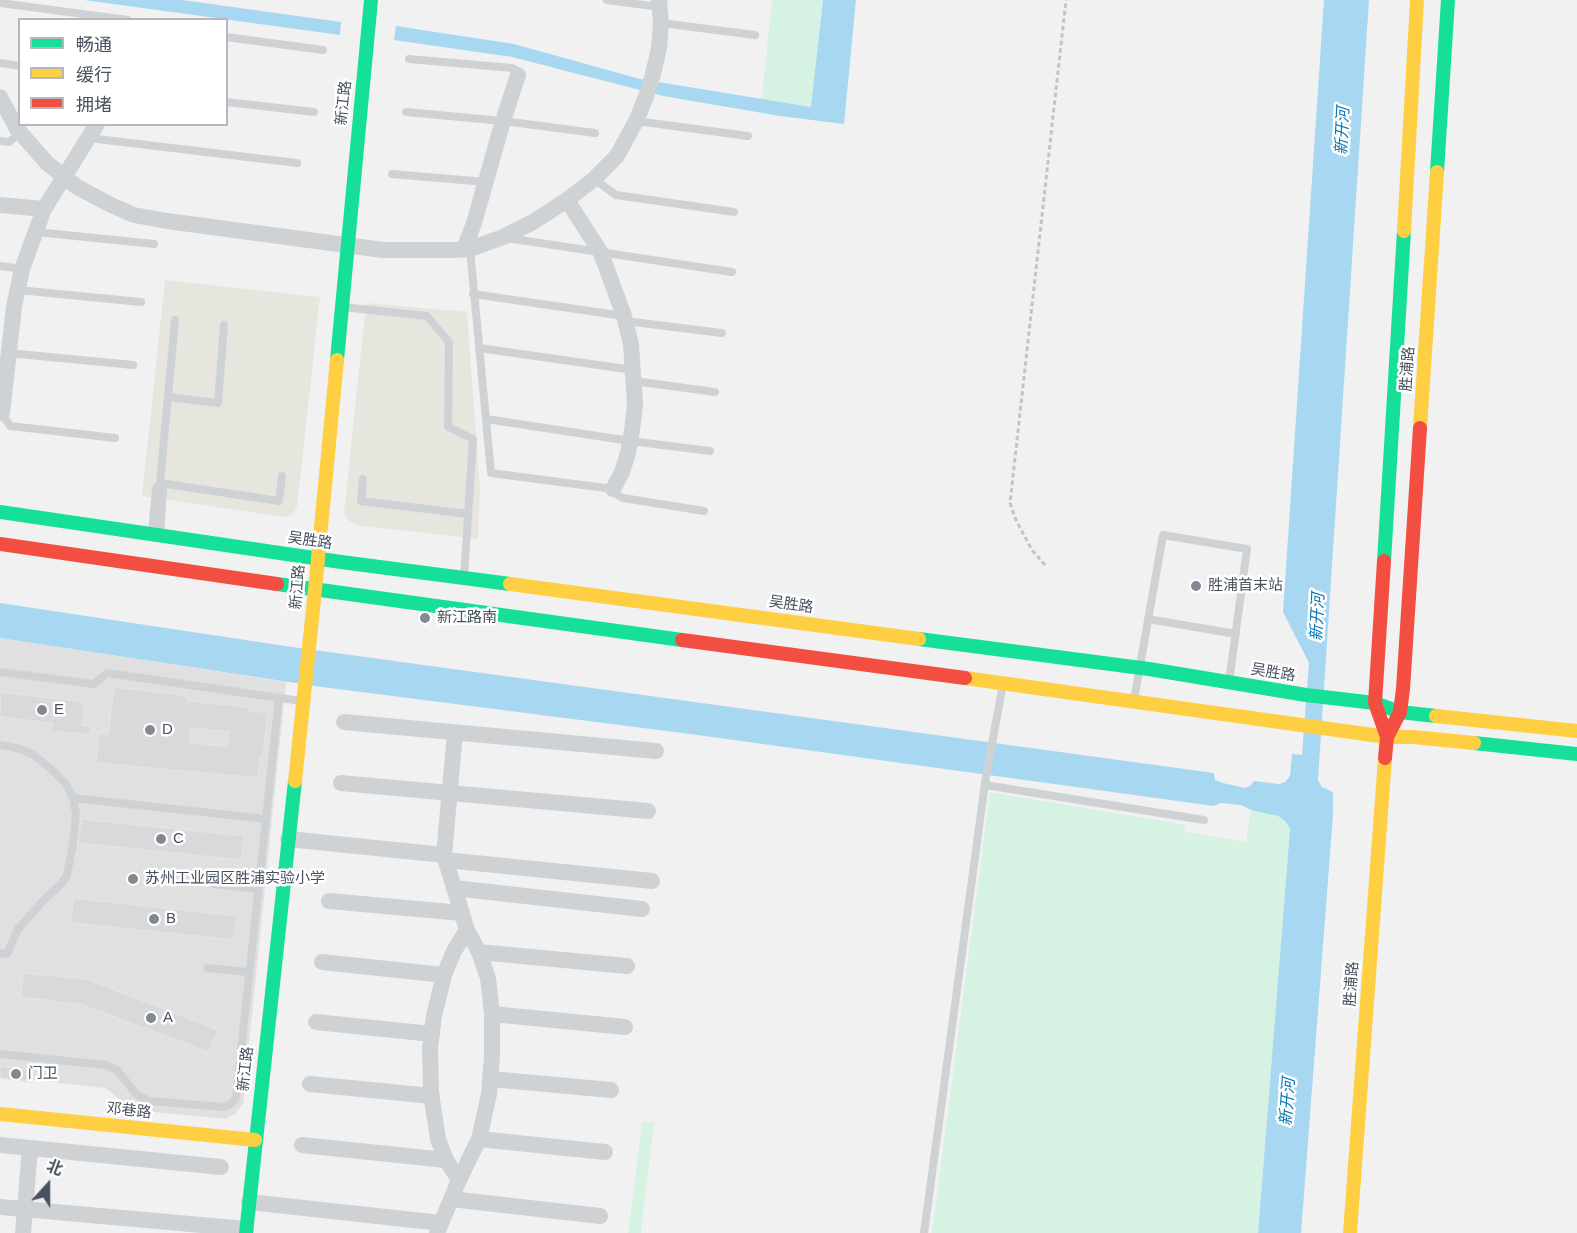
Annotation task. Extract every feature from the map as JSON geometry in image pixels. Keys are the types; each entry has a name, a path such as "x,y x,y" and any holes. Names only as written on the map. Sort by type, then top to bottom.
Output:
{"main road":[{"name":"新江路","path":"246,1231 315,590 371,0"},
{"name":"胜浦路","path":"1387,738 1375,703 1393,429 1416,0"},
{"name":"胜浦路","path":"1350,1233 1387,738 1400,712 1405,660 1448,0"},
{"name":"吴胜路","path":"0,512 156,535 262,566 315,590 364,581 464,578 1140,668 1306,695 1375,703 1400,712 1577,731"},
{"name":"吴胜路","path":"0,544 262,566 317,559 364,581 1004,684 1387,738 1413,737 1577,754"},
{"name":"邓巷路","path":"0,1114 255,1140"}],"street":[{"path":"0,97 20,133 47,163 77,187 134,215 383,250 467,249 503,237 533,222 594,179 617,156 636,121 653,74 659,48 660,10"},
{"path":"467,249 518,75"},
{"path":"1,412 6,350 22,268 44,209 93,131"},
{"path":"567,200 601,253 625,318 631,344 635,404 630,441 622,472 614,489"},
{"path":"0,205 44,209"},
{"path":"344,722 656,751"},
{"path":"249,1202 439,1228 479,1139 489,1094 492,1014 488,978 479,951 467,930 445,858 455,733"},
{"path":"342,783 648,811"},
{"path":"288,839 652,881"},
{"path":"454,888 642,909"},
{"path":"329,901 462,913"},
{"path":"459,1180 446,1160 438,1139 432,1096 430,1048 434,1016 444,975 454,951 467,930"},
{"path":"479,951 627,966"},
{"path":"322,962 444,975"},
{"path":"492,1014 625,1027"},
{"path":"316,1022 432,1034"},
{"path":"490,1079 611,1090"},
{"path":"310,1084 432,1096"},
{"path":"479,1139 605,1152"},
{"path":"0,1145 221,1167"},
{"path":"302,1145 446,1160"},
{"path":"23,1233 30,1148"},
{"path":"451,1199 600,1216"},
{"path":"0,1207 246,1231"}],"lane":[{"path":"607,0 660,10 755,35"},
{"path":"0,3 113,18"},
{"path":"228,37 323,50"},
{"path":"409,59 512,68 518,75"},
{"path":"0,63 18,66"},
{"path":"228,102 314,112"},
{"path":"406,112 503,121 595,134"},
{"path":"636,121 748,136"},
{"path":"93,131 297,164"},
{"path":"0,141 9,142 20,133"},
{"path":"393,174 486,182"},
{"path":"594,179 616,195 734,212"},
{"path":"36,232 154,243"},
{"path":"503,237 732,272"},
{"path":"467,249 474,294 491,473 614,489 616,494 623,498 704,511"},
{"path":"0,266 22,268"},
{"path":"18,290 141,302"},
{"path":"474,294 722,333"},
{"path":"341,307 427,316 449,342 448,428 473,439 464,578"},
{"path":"156,535 163,490 160,483 175,320"},
{"path":"168,397 218,403 224,325"},
{"path":"479,348 634,375 715,392"},
{"path":"6,350 133,365"},
{"path":"1,412 10,426 115,438"},
{"path":"486,419 710,451"},
{"path":"160,483 279,501 282,476"},
{"path":"363,479 361,501 468,514"},
{"path":"1134,701 1163,534 1247,549 1229,683"},
{"path":"1148,619 1236,634"},
{"path":"0,672 94,684 107,673 279,698 303,695"},
{"path":"924,1233 985,780 1004,684"},
{"path":"0,1054 106,1065 117,1070 136,1094 148,1101 224,1107 231,1104 236,1097 279,698"},
{"path":"0,745 21,749 34,755 53,771 66,784 73,798 76,813 74,844 67,875 62,884 18,929 7,954 0,953"},
{"path":"985,780 1204,820"},
{"path":"73,798 266,819"},
{"path":"214,884 258,889"},
{"path":"207,968 249,972"}],"path":[{"path":"1045,565 1026,540 1010,503 1066,0"}],"shaded area":[{"path":"165,280 320,297 297,507 292,515 284,517 142,496"},
{"path":"366,303 467,312 480,490 478,539 356,525 344,514"},
{"name":"苏州工业园区胜浦实验小学","path":"0,638 286,682 243,1103 236,1113 226,1119 134,1110 105,1088 0,1076"}],"green space":[{"path":"772,0 823,0 812,107 762,99"},
{"path":"990,792 1186,825 1185,832 1246,842 1251,810 1278,816 1290,829 1258,1233 932,1233"},
{"path":"642,1122 654,1123 641,1233 628,1233"}],"water":[{"path":"84,0 182,0 341,22 340,35"},
{"path":"823,0 856,0 844,124 780,116 663,96 512,57 394,40 396,26 514,44 640,79 811,107"},
{"name":"新开河","path":"1324,0 1369,0 1318,780 1322,787 1333,792 1333,815 1301,1233 1258,1233 1290,829 1278,816 1251,810 1241,805 1221,803 1214,806 690,734 322,687 0,638 0,603 292,647 1214,773 1215,780 1245,788 1254,781 1279,784 1285,782 1290,776 1292,754 1302,755 1309,663 1283,612"}],"building":[{"name":"D","path":"114,687 185,695 188,701 250,707 249,710 268,713 258,778 96,763 99,733 108,734","holes":["191,728 229,732 227,747 190,742"]},
{"name":"E","path":"0,692 85,702 82,725 91,726 90,735 51,731 52,723 0,717"},
{"name":"C","path":"81,819 244,836 241,860 78,843"},
{"name":"B","path":"73,898 237,916 234,940 71,923"},
{"name":"A","path":"23,973 87,979 218,1030 209,1052 82,1005 21,997"},
{"name":"门卫","path":"0,1066 33,1070 32,1082 0,1078"}],"traffic: fast":[{"path":"337,360 371,0"},
{"path":"1437,172 1448,0"},
{"path":"1384,561 1404,231"},
{"path":"0,512 341,562 510,584"},
{"path":"277,584 682,640"},
{"path":"919,639 1149,669 1306,695 1375,703 1400,712 1436,716"},
{"path":"1474,743 1577,754"},
{"path":"246,1233 295,781"}],"traffic: slow":[{"path":"1404,231 1417,0"},
{"path":"1420,428 1437,172"},
{"path":"295,781 337,360"},
{"path":"510,584 919,639"},
{"path":"965,678 1387,737 1474,743"},
{"path":"1436,716 1577,731"},
{"path":"1350,1233 1385,758"},
{"path":"0,1114 255,1140"}],"traffic: jam":[{"path":"1387,737 1400,712 1403,689 1420,428"},
{"path":"0,544 277,584"},
{"path":"1384,561 1375,703 1387,737 1385,758"},
{"path":"682,640 965,678"}],"place":[{"name":"胜浦首末站","path":"1196,586"},
{"name":"新江路南","path":"425,618"},
{"name":"E","path":"42,710"},
{"name":"D","path":"150,730"},
{"name":"C","path":"161,839"},
{"name":"苏州工业园区胜浦实验小学","path":"133,879"},
{"name":"B","path":"154,919"},
{"name":"A","path":"151,1018"},
{"name":"门卫","path":"16,1074"}]}
